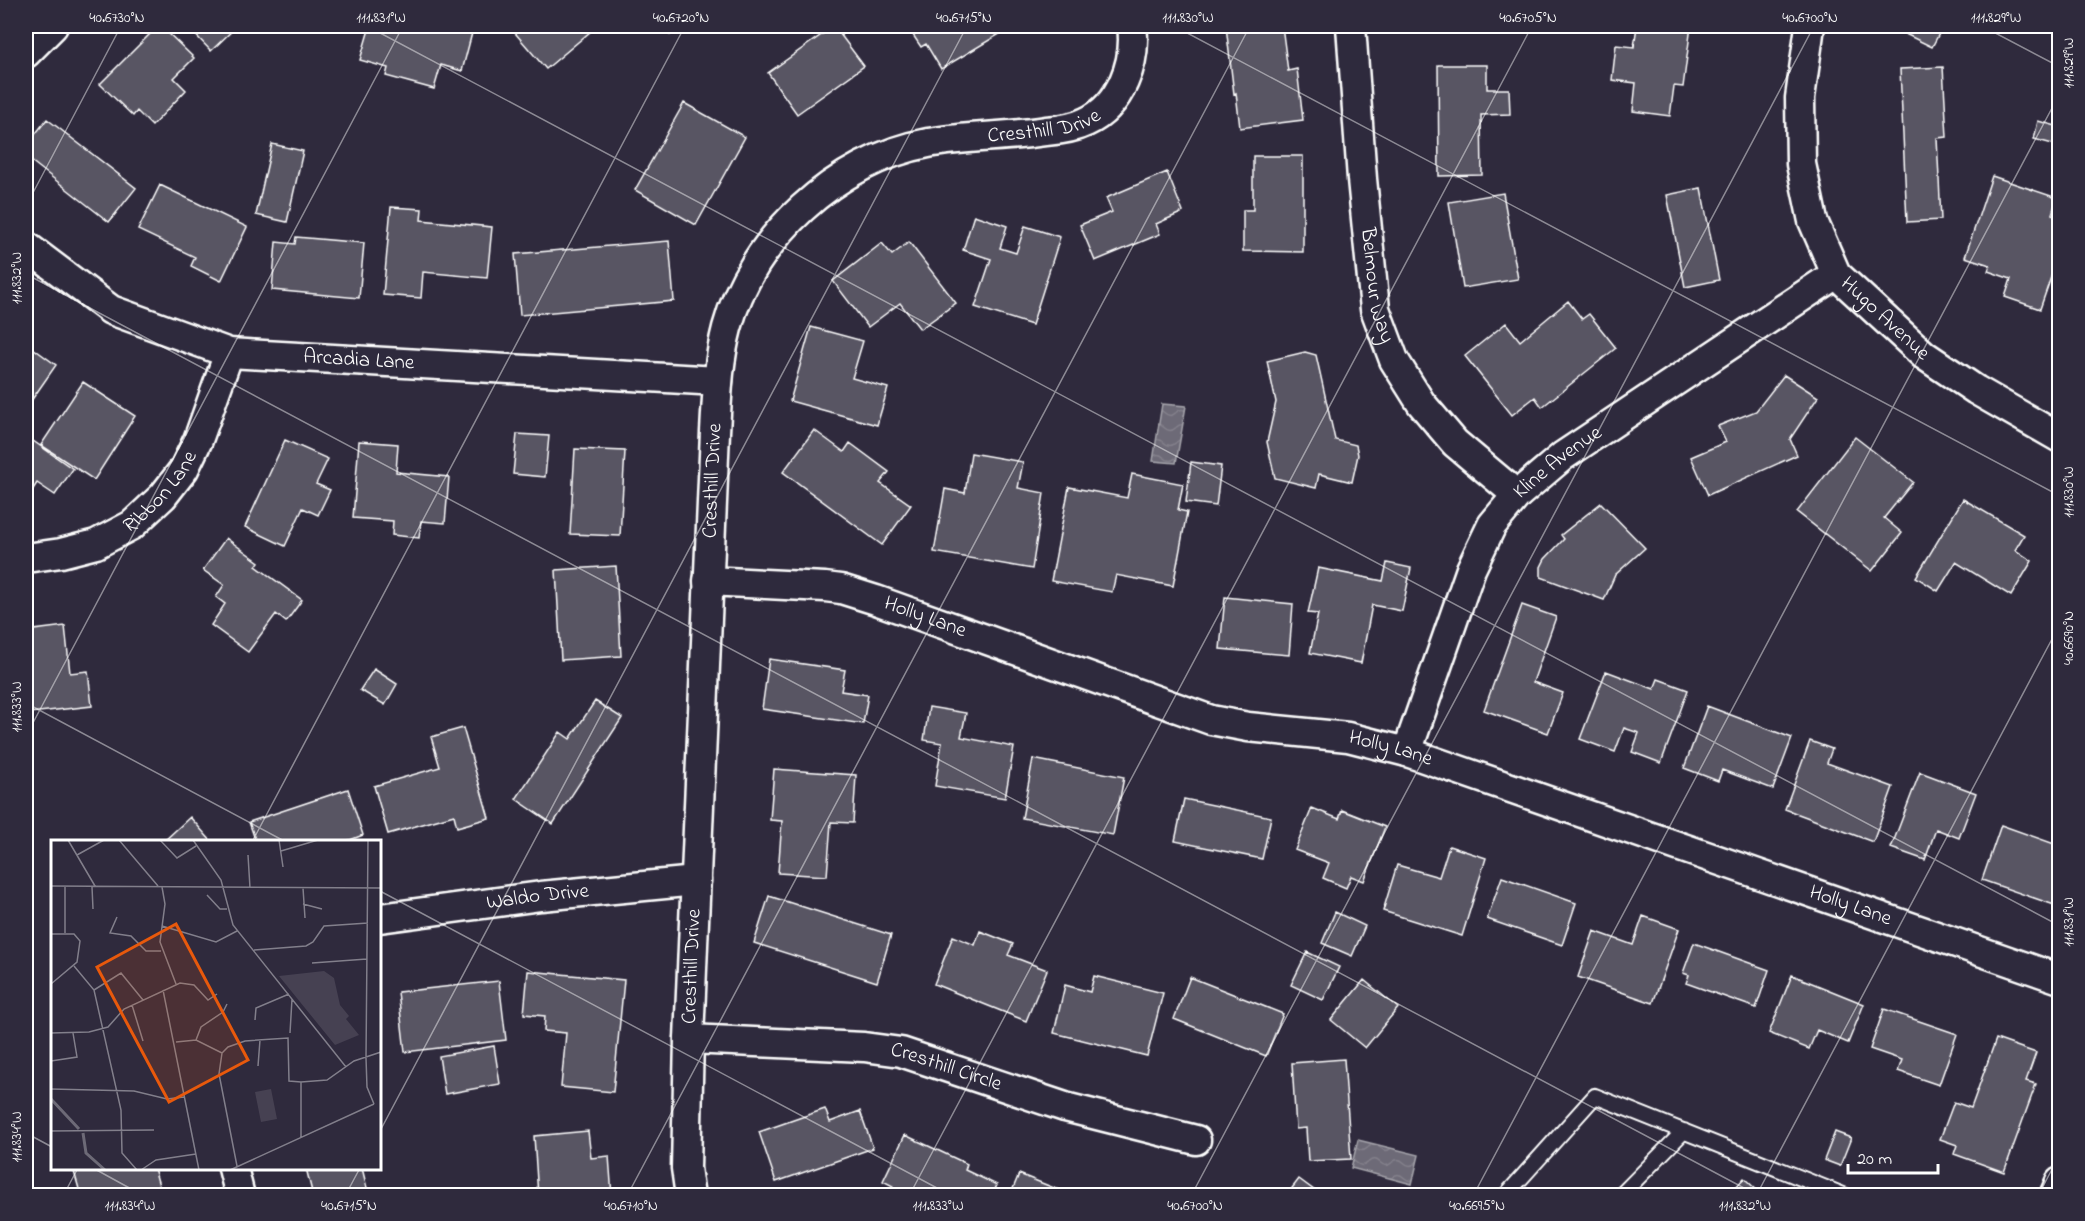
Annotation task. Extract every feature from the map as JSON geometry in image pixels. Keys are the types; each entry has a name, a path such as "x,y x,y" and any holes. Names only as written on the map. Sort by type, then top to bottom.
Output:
{"street":[{"path":"26,53 53,26"},
{"name":"Cresthill Drive","path":"690,1196 686,1168 689,1039 708,581 718,381 727,326 746,282 775,238 807,203 866,165 908,148 947,140 1043,132 1086,123 1111,102 1121,88 1132,54 1134,37 1132,26"},
{"name":"Belmour Way","path":"1352,26 1362,179 1375,309 1394,360 1421,403 1455,442 1517,495"},
{"name":"Hugo Avenue","path":"1810,26 1800,98 1801,164 1812,220 1836,274 1924,355 1976,390 2060,438"},
{"name":"Arcadia Lane","path":"26,246 111,310 229,352 718,381"},
{"name":"Kline Avenue","path":"1407,752 1471,569 1492,525 1517,495 1563,456 1836,274"},
{"name":"Ribbon Lane","path":"26,558 61,553 96,544 132,525 163,496 184,469 198,440 229,352"},
{"name":"Holly Lane","path":"708,581 842,589 1211,720 1248,727 1348,737 1407,752 2060,979"},
{"name":"Waldo Drive","path":"381,918 541,896 696,881"},
{"name":"Cresthill Circle","path":"689,1039 864,1047 901,1052 1065,1107 1196,1140"},
{"path":"234,1170 240,1196"},
{"path":"2054,1196 2060,1182"}],"lane":[{"path":"1505,1196 1595,1096 1846,1196"},
{"path":"1620,1196 1684,1131"}],"water":[{"path":"1162,404 1186,406 1176,463 1153,461"},
{"path":"1358,1140 1419,1155 1412,1184 1351,1168"}],"building":[{"path":"158,26 161,26 194,58 174,78 186,90 152,126 137,111 133,116 100,84"},
{"path":"187,26 237,26 211,51"},
{"path":"370,26 443,26 472,33 462,71 441,65 434,89 386,76 388,68 360,60"},
{"path":"509,26 597,26 546,69"},
{"path":"656,26 677,26 670,35"},
{"path":"834,26 864,66 797,114 768,73"},
{"path":"914,26 1013,26 941,69 926,44 921,47 909,29"},
{"path":"1226,26 1282,26 1288,71 1297,69 1303,120 1240,128"},
{"path":"1637,26 1691,26 1683,87 1674,86 1670,116 1633,111 1636,83 1612,80 1616,45 1634,47"},
{"path":"1889,26 1943,26 1932,47"},
{"path":"1438,65 1487,65 1487,89 1509,89 1510,114 1481,115 1482,175 1439,176"},
{"path":"1943,67 1947,137 1937,138 1941,220 1907,222 1900,69"},
{"path":"684,103 745,137 696,225 635,190"},
{"path":"47,119 136,188 109,222 26,157 26,146"},
{"path":"2038,121 2060,127 2060,146 2034,139"},
{"path":"272,144 303,151 287,222 256,215"},
{"path":"1253,156 1303,156 1303,252 1243,251 1243,210 1253,210"},
{"path":"1167,172 1183,212 1156,224 1160,234 1095,261 1080,225 1112,212 1106,198"},
{"path":"1992,176 2057,198 2052,214 2060,217 2060,251 2040,309 2005,297 2011,279 1988,271 1990,265 1965,257"},
{"path":"160,185 247,227 221,281 191,266 195,257 138,230"},
{"path":"1701,188 1719,280 1685,287 1667,195"},
{"path":"1503,193 1518,279 1463,288 1449,202"},
{"path":"391,207 422,209 421,220 492,227 487,278 423,272 421,298 383,295"},
{"path":"974,215 1007,226 1000,248 1016,253 1025,226 1060,237 1032,325 975,307 991,259 963,250"},
{"path":"296,237 364,243 359,298 272,290 276,242 295,244"},
{"path":"669,241 674,301 520,315 515,254"},
{"path":"909,242 956,303 920,329 900,303 868,327 833,281 882,243 892,255"},
{"path":"1568,301 1582,319 1589,314 1616,348 1542,407 1535,397 1512,415 1465,356 1506,323 1520,341"},
{"path":"811,327 863,341 852,378 888,388 877,425 790,401"},
{"path":"26,343 56,365 26,408"},
{"path":"1305,352 1316,355 1335,440 1356,445 1358,455 1352,482 1319,474 1316,488 1275,478 1267,442 1276,402 1267,361"},
{"path":"1784,375 1818,397 1790,439 1797,455 1708,495 1691,457 1726,442 1718,426 1756,411"},
{"path":"83,382 135,416 94,480 41,445"},
{"path":"814,430 844,452 850,443 889,472 880,483 911,505 882,545 783,472"},
{"path":"517,434 549,436 545,477 513,474"},
{"path":"26,436 73,469 55,495 37,483 26,500"},
{"path":"1855,437 1913,482 1884,518 1902,533 1872,571 1797,512"},
{"path":"285,440 328,459 316,484 330,490 318,515 303,508 285,546 245,527"},
{"path":"359,441 398,444 396,472 449,477 445,523 421,521 419,538 392,535 393,521 353,518"},
{"path":"575,449 625,451 620,536 570,534"},
{"path":"971,453 1023,462 1018,488 1044,493 1032,569 934,552 945,489 965,493"},
{"path":"1191,462 1221,466 1216,506 1186,502"},
{"path":"1132,474 1183,484 1178,510 1187,512 1173,586 1116,575 1112,592 1051,581 1069,487 1127,498"},
{"path":"1963,499 2024,535 2015,550 2032,561 2011,596 1956,562 1938,591 1916,577"},
{"path":"1601,503 1645,548 1615,575 1604,600 1541,577 1541,567 1545,559 1564,539 1561,535"},
{"path":"226,538 259,562 256,566 302,600 286,622 276,614 248,652 211,625 225,604 216,597 224,585 203,570"},
{"path":"1387,563 1411,568 1402,611 1372,605 1361,663 1310,653 1318,614 1308,613 1318,568 1383,581"},
{"path":"616,566 621,656 561,660 556,570"},
{"path":"1225,597 1293,604 1289,655 1220,649"},
{"path":"1522,605 1556,617 1533,682 1563,693 1548,733 1484,710"},
{"path":"65,626 70,673 88,671 92,706 30,713 29,703 26,703 26,631"},
{"path":"769,659 845,670 841,691 868,695 863,724 762,709"},
{"path":"374,669 397,684 385,705 360,690"},
{"path":"1606,671 1654,689 1658,679 1688,690 1661,763 1632,752 1639,733 1624,728 1615,752 1580,739"},
{"path":"595,701 622,718 553,824 516,799 560,732 570,739"},
{"path":"1707,706 1792,738 1773,789 1722,770 1718,781 1684,768"},
{"path":"929,707 966,713 961,737 1014,747 1005,798 935,786 942,743 924,740"},
{"path":"463,728 489,818 457,827 454,815 388,834 374,786 440,767 431,737"},
{"path":"1810,741 1832,749 1827,763 1893,787 1873,842 1785,809"},
{"path":"1033,759 1124,777 1113,835 1022,818"},
{"path":"774,769 856,775 853,823 831,822 827,876 778,873 782,821 770,820"},
{"path":"1920,772 1976,793 1959,838 1936,829 1925,860 1891,848"},
{"path":"348,789 363,835 350,840 255,840 249,822"},
{"path":"1184,799 1271,817 1262,859 1175,841"},
{"path":"1312,808 1339,819 1342,810 1385,827 1364,881 1351,876 1346,888 1323,878 1329,863 1295,850"},
{"path":"190,817 210,840 165,840"},
{"path":"2001,825 2060,846 2060,907 1982,880"},
{"path":"1449,846 1486,858 1462,936 1383,911 1397,865 1439,877"},
{"path":"1502,877 1576,903 1562,945 1487,919"},
{"path":"769,896 891,935 877,982 754,943"},
{"path":"1335,912 1365,926 1352,956 1322,943"},
{"path":"1643,916 1679,929 1653,1003 1578,977 1594,931 1633,945"},
{"path":"980,931 1013,944 1008,955 1047,970 1026,1021 934,984 953,936 975,945"},
{"path":"1694,943 1769,970 1756,1008 1686,983 1689,975 1683,973"},
{"path":"1307,952 1339,967 1323,1000 1291,985"},
{"path":"528,971 624,980 613,1092 561,1087 566,1033 544,1031 545,1016 524,1014"},
{"path":"1792,975 1864,1004 1848,1043 1817,1030 1809,1049 1769,1033"},
{"path":"1094,976 1163,993 1147,1056 1054,1033 1065,985 1090,992"},
{"path":"1190,977 1283,1014 1266,1056 1174,1019"},
{"path":"1364,980 1398,1008 1365,1048 1331,1020"},
{"path":"499,981 506,1040 405,1052 398,992"},
{"path":"1884,1009 1957,1034 1939,1085 1898,1071 1902,1060 1870,1049"},
{"path":"1996,1039 2036,1053 2026,1081 2036,1084 2004,1172 1954,1154 1957,1145 1940,1139 1954,1102 1971,1108"},
{"path":"494,1046 500,1084 445,1094 439,1056"},
{"path":"1344,1059 1351,1159 1308,1161 1306,1128 1296,1129 1292,1063"},
{"path":"825,1109 830,1122 860,1111 873,1148 776,1182 759,1132"},
{"path":"588,1131 591,1158 609,1156 612,1196 538,1196 534,1136"},
{"path":"1835,1132 1851,1138 1840,1166 1824,1160"},
{"path":"905,1135 967,1164 965,1170 997,1185 992,1196 889,1196 893,1186 883,1181"},
{"path":"74,1170 155,1170 162,1196 81,1196"},
{"path":"306,1170 362,1170 369,1196 313,1196"},
{"path":"1019,1174 1074,1196 1010,1196"},
{"path":"1744,1178 1763,1196 1728,1196"},
{"path":"1299,1179 1322,1196 1286,1196"}]}
